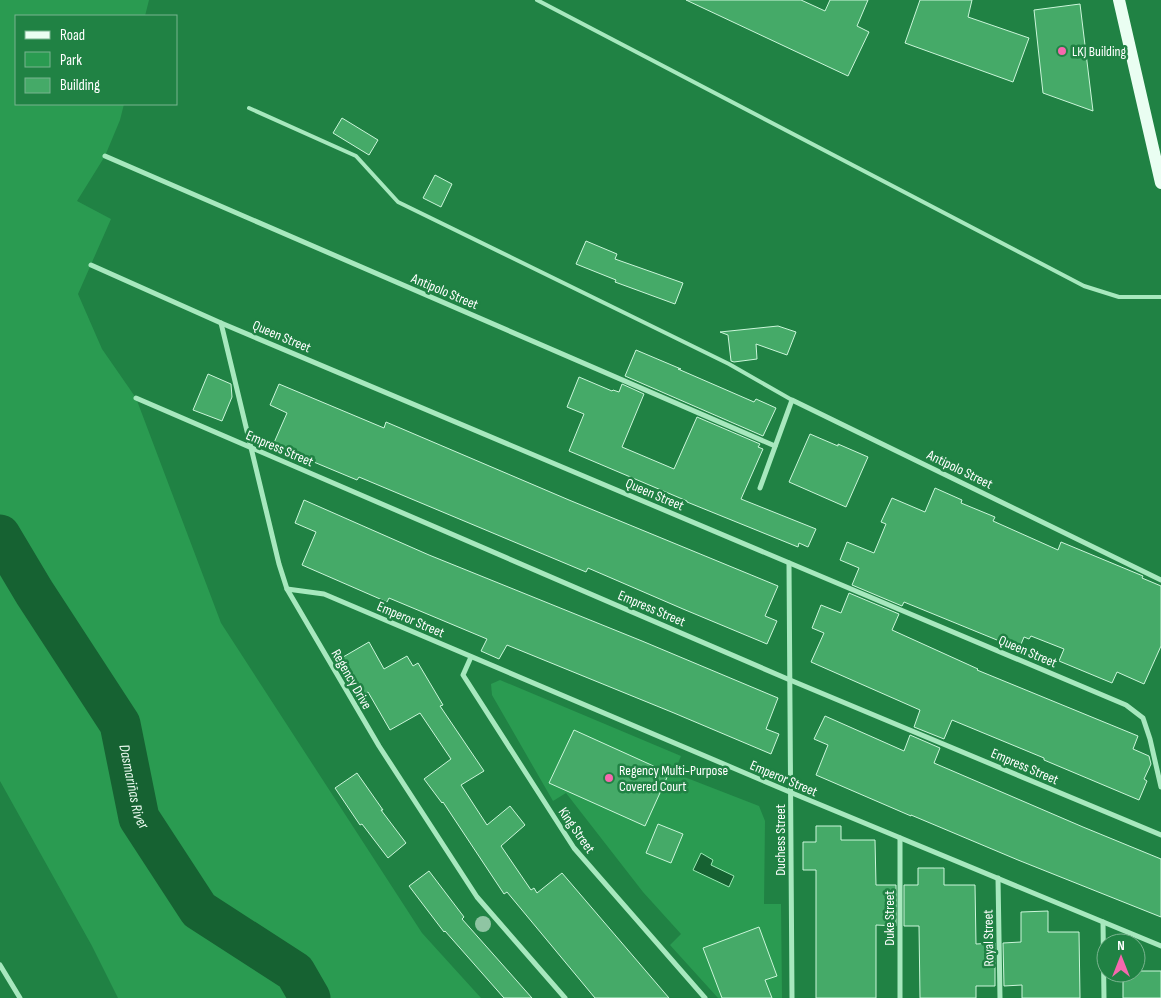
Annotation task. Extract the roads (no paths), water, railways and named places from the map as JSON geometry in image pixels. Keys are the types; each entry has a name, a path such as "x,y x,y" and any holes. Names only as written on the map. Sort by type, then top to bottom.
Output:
{"main road":[{"path":"1120,0 1161,183"}],"street":[{"name":"Antipolo Street","path":"106,156 775,446"},
{"name":"Queen Street","path":"91,265 221,322 1126,705 1143,718 1161,787"},
{"name":"Regency Drive","path":"221,322 279,564 287,589 379,746 477,897 565,998"},
{"name":"Empress Street","path":"136,398 790,680 1161,835"},
{"path":"760,488 792,400"},
{"name":"Antipolo Street","path":"792,400 1161,580"},
{"name":"Duchess Street","path":"789,563 792,998"},
{"name":"Emperor Street","path":"287,589 324,594 792,793 1161,946"},
{"name":"King Street","path":"471,657 463,675 574,848 705,998"},
{"name":"Duke Street","path":"900,838 900,998"},
{"name":"Royal Street","path":"998,878 1000,998"},
{"path":"1103,922 1104,998"},
{"path":"0,965 20,998"}],"lane":[{"path":"536,0 1084,286 1119,298 1161,297"},
{"path":"248,108 356,156 398,202 729,364 792,400"}],"waterway":[{"name":"Dasmariñas River","path":"0,535 34,592 120,724 139,818 199,910 295,972 310,998"}],"place":[{"name":"LKJ Building","path":"1062,51"},
{"name":"Regency Multi-Purpose Covered Court","path":"609,778"}]}
